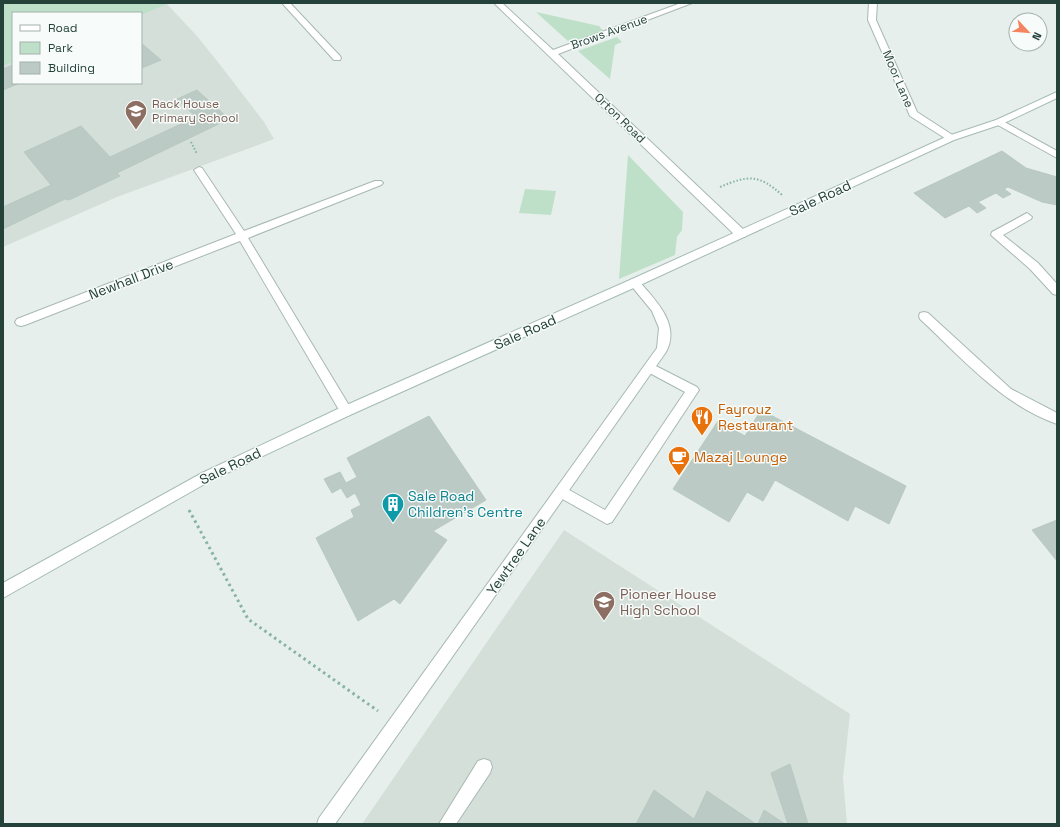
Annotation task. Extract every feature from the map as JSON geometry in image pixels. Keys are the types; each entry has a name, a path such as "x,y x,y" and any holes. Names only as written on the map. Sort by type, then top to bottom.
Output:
{"street":[{"path":"286,3 337,58"},
{"name":"Orton Road","path":"498,3 741,234"},
{"name":"Brows Avenue","path":"552,53 688,3"},
{"name":"Moor Lane","path":"873,3 872,20 913,114 951,138"},
{"name":"Sale Road","path":"3,591 206,477 346,411 634,283 951,138 999,122 1057,95"},
{"path":"999,122 1057,155"},
{"path":"199,170 242,236 346,411"},
{"name":"Newhall Drive","path":"21,322 378,183"},
{"path":"1027,217 996,235 1034,266 1057,291"},
{"name":"Yewtree Lane","path":"325,824 650,368 662,349 665,328 657,309 634,283"},
{"path":"924,316 1007,392 1032,407 1057,419"},
{"path":"562,492 607,518 693,390 650,368"},
{"path":"447,824 484,767"}],"path":[{"path":"701,195 741,177 758,177 772,185 797,209"},
{"path":"179,492 248,619 396,724"}],"shaded area":[{"name":"Rack House Primary School","path":"3,3 166,3 197,36 221,66 264,122 274,139 117,197 3,247"},
{"name":"Pioneer House High School","path":"564,530 850,714 843,778 847,824 362,824"}],"green space":[{"path":"3,3 167,4 142,15 142,12 12,12 12,62 3,66"},
{"path":"536,12 599,26 604,32 570,43"},
{"path":"617,37 622,42 615,45 610,79 578,51"},
{"path":"628,155 683,212 682,230 677,237 675,255 619,279"},
{"path":"525,189 556,191 551,215 519,213"}],"building":[{"path":"142,44 161,60 142,68"},
{"path":"12,65 12,84 18,84 3,90 3,69"},
{"path":"197,90 229,119 117,173 120,176 69,200 65,199 3,229 3,207 51,185 24,152 81,126 110,157 196,117 177,99"},
{"path":"1002,151 1026,168 1057,177 1057,205 1042,202 1008,187 1004,189 1011,194 1003,198 996,193 978,202 986,208 977,213 969,206 945,218 914,193"},
{"path":"761,410 906,486 889,524 855,506 848,521 775,480 763,501 747,492 729,522 673,489 718,421 745,436"},
{"name":"Sale Road Children's Centre","path":"429,416 486,500 433,531 447,540 400,604 394,599 358,621 316,538 354,517 351,510 361,505 355,493 347,498 341,488 332,493 324,479 340,472 346,483 357,477 347,458"},
{"path":"1057,520 1057,561 1032,530"},
{"path":"790,764 808,824 788,824 771,773"},
{"path":"654,790 694,819 707,791 756,824 636,824"},
{"path":"764,810 785,824 758,824"}],"place":[{"name":"Rack House Primary School","path":"136,130"},
{"name":"Fayrouz Restaurant","path":"702,436"},
{"name":"Mazaj Lounge","path":"679,476"},
{"name":"Sale Road Children's Centre","path":"393,524"},
{"name":"Pioneer House High School","path":"604,622"}]}
